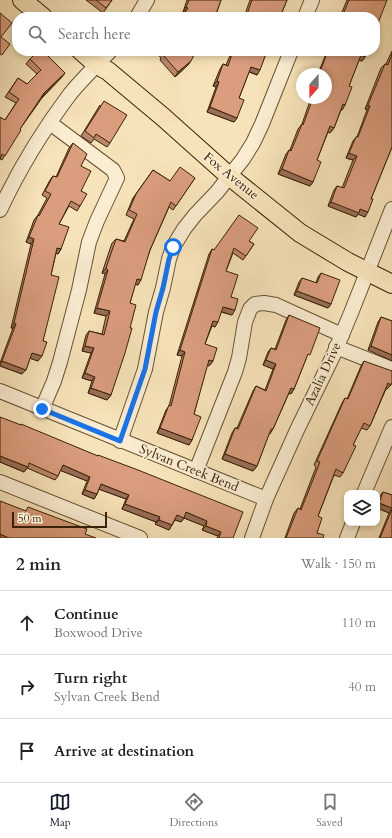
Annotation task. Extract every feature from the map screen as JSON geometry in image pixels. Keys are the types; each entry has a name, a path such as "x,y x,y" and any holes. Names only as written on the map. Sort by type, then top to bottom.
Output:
{"main road":[{"path":"22,0 37,12"},
{"name":"Fox Avenue","path":"87,56 97,65 108,71 163,117 229,176 300,233 348,262 392,284"}],"street":[{"path":"140,12 146,0"},
{"path":"307,12 312,0"},
{"path":"0,210 34,146 71,93 105,56"},
{"path":"120,441 145,369 156,312 173,247 184,229 217,192 243,159 253,143 289,56"},
{"path":"42,409 60,362 79,290 89,242 116,178 114,170 50,124"},
{"name":"Azalia Drive","path":"252,538 266,499 339,341 392,209"},
{"path":"196,471 233,379 239,358 245,322 250,309 255,304 264,303 276,305 392,369"},
{"name":"Sylvan Creek Bend","path":"0,391 266,499"},
{"path":"365,490 392,427"},
{"path":"0,482 140,538"},
{"path":"347,538 352,526"}],"building":[{"path":"96,0 112,0 106,8"},
{"path":"189,0 221,0 217,12 185,12 188,8 186,7"},
{"path":"252,0 287,0 282,12 248,12"},
{"path":"349,0 387,0 380,18 380,12 344,12"},
{"path":"0,13 12,23 1,37 10,44 2,55 0,54"},
{"path":"392,54 392,147 371,199 373,199 368,212 360,209 359,213 331,202 337,186 344,188 357,156 349,153 356,137 358,137 370,106 368,105 385,64 388,65"},
{"path":"33,56 48,56 65,73 44,93 20,129 21,130 5,156 2,154 0,159 0,117 5,120 19,99 9,92 18,78 27,84 41,70 30,59"},
{"path":"164,56 194,56 191,61 178,72"},
{"path":"231,56 265,56 260,70 251,67 239,98 244,100 237,118 210,107 219,82 217,81 223,64 228,66"},
{"path":"326,56 361,56 349,86 352,87 345,105 343,104 334,128 330,126 317,160 321,162 313,182 282,169 289,150 291,151 302,124 303,125 311,104 332,104 332,68 321,68"},
{"path":"104,101 127,115 110,143 96,134 94,138 85,131"},
{"path":"73,143 87,154 81,166 91,171 81,191 87,194 80,206 71,201 59,224 69,227 61,249 57,248 51,275 59,277 43,341 47,342 42,356 32,353 26,370 2,361 16,324 14,323 34,239 29,237 38,215 39,216 51,194 45,191 53,176 57,177"},
{"path":"180,167 195,178 176,206 171,202 150,250 141,280 137,279 130,303 136,305 130,328 132,328 111,395 91,388 95,377 85,373 94,348 85,346 89,331 104,335 110,311 97,308 108,270 106,268 116,239 125,242 137,214 129,210 136,194 153,170 170,181"},
{"path":"239,215 258,228 249,241 254,244 246,256 234,248 226,271 238,275 231,297 238,299 235,310 223,307 218,322 213,321 205,344 217,348 213,361 209,360 194,414 201,417 192,440 160,428 169,405 171,406 185,352 180,350 212,249 214,250"},
{"path":"321,273 340,280 331,304 297,291 302,278 317,283"},
{"path":"289,315 320,328 310,355 308,354 294,389 291,388 273,429 271,429 257,466 225,454 235,428 238,429 256,386 266,391 276,364 266,360 271,348 276,350"},
{"path":"381,317 392,321 392,355 371,346"},
{"path":"364,361 392,371 391,385 388,383 370,426 364,423 353,445 356,446 343,473 336,469 318,516 322,518 317,533 324,535 323,538 286,538 298,508 301,510 320,462 317,461 345,398 348,399"},
{"path":"0,417 243,512 233,538 219,538 221,532 206,526 207,521 186,512 184,518 177,515 172,525 159,520 160,517 125,504 129,495 101,484 97,494 85,490 90,477 63,465 58,476 29,463 28,467 0,456"},
{"path":"383,492 392,495 392,508 380,503"},
{"path":"0,501 26,511 28,507 87,529 85,534 96,538 9,538 0,534"},
{"path":"392,509 392,538 380,538"}],"route":[{"path":"42,409 120,441 145,369 156,312 173,247"}]}
